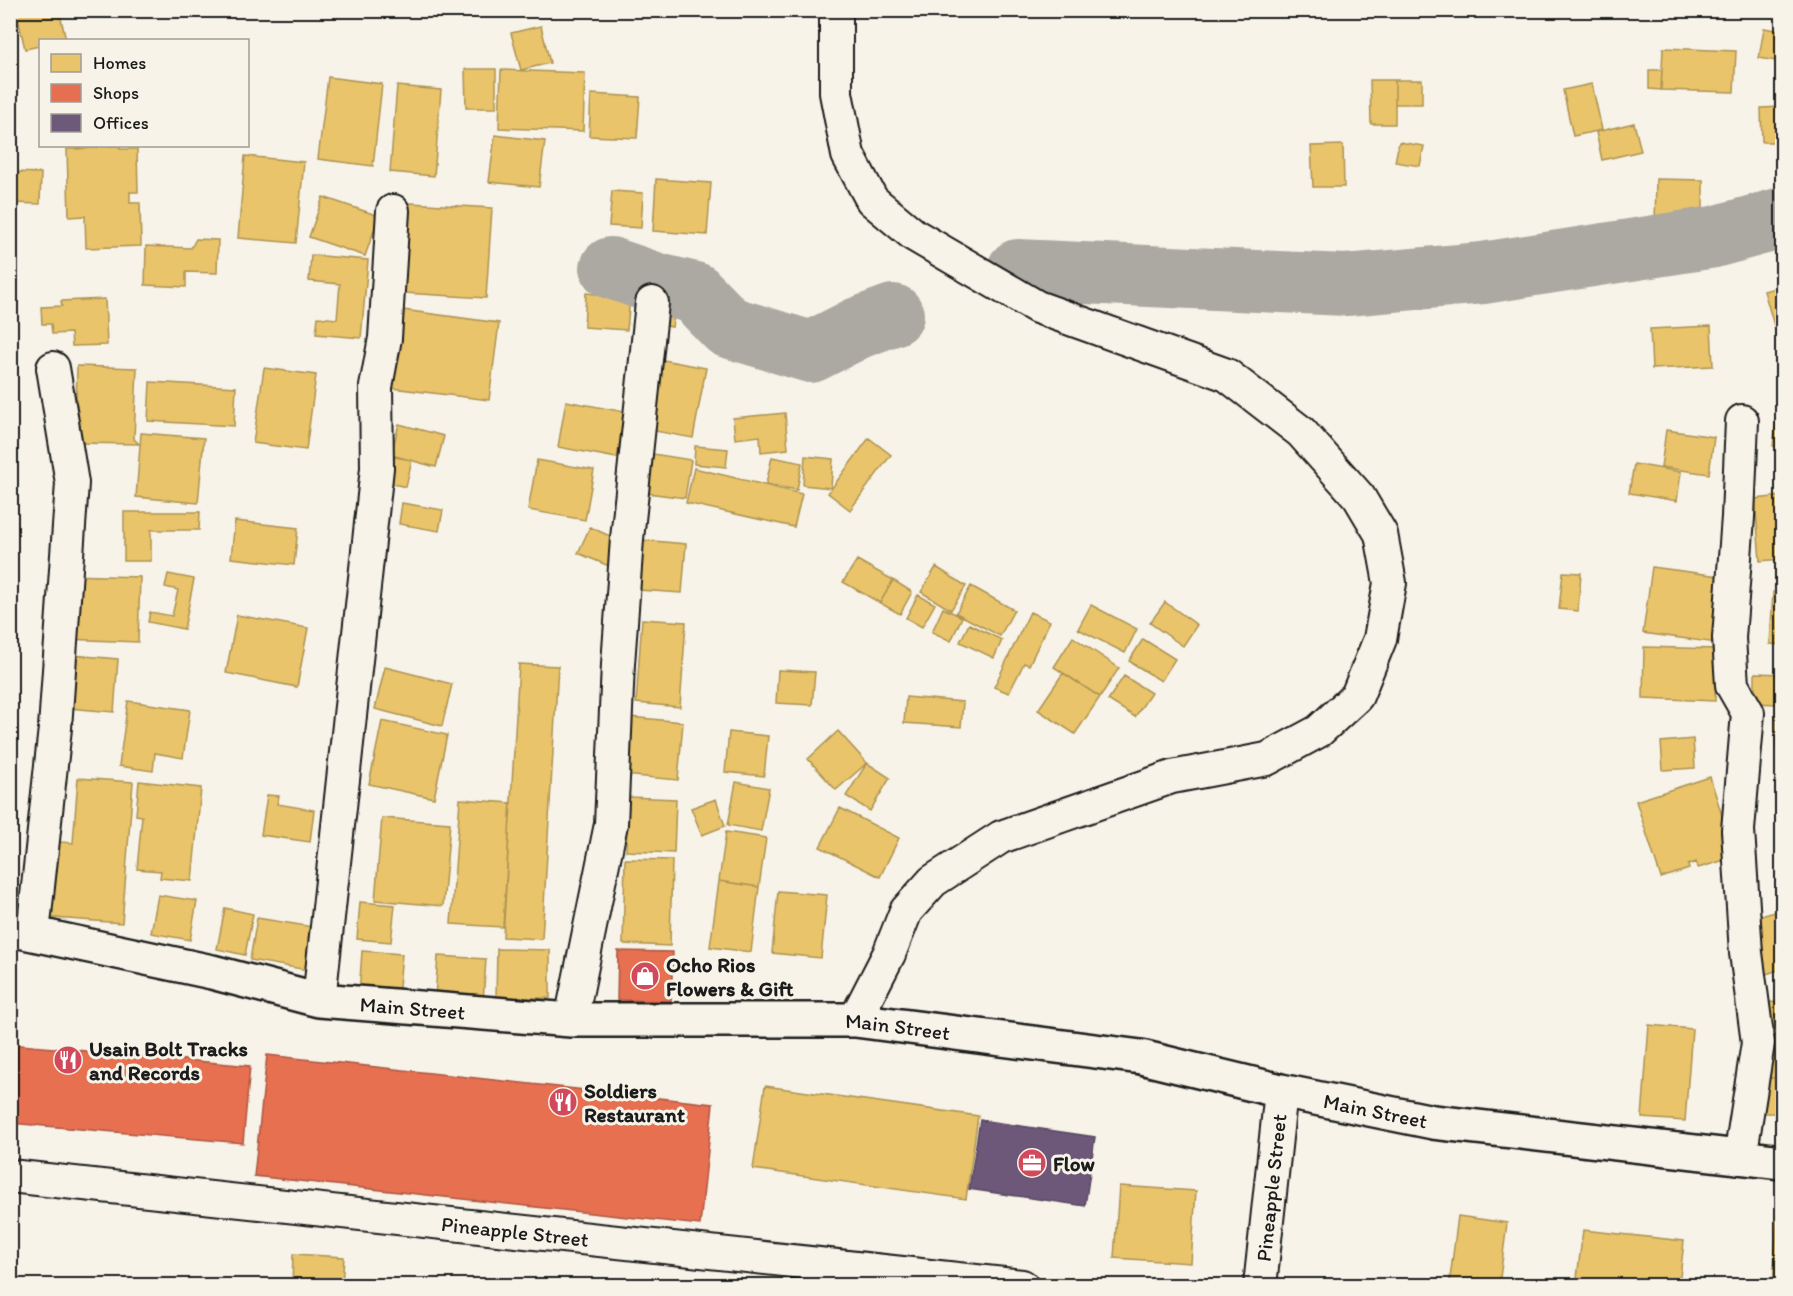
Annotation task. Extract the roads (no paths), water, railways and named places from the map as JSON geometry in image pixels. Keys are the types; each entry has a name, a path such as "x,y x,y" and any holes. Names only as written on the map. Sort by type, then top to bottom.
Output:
{"street":[{"path":"836,10 836,93 848,155 873,200 915,236 1037,307 1227,375 1301,432 1359,497 1381,534 1390,583 1380,639 1357,696 1319,730 1267,759 1172,777 1001,837 933,881 906,911 889,954 855,1020"},
{"path":"319,1000 377,468 376,387 385,338 393,211"},
{"path":"571,1020 611,824 626,550 652,303"},
{"path":"22,931 55,728 72,483 52,368"},
{"path":"1740,1158 1758,1043 1746,953 1738,830 1748,713 1732,685 1729,638 1742,421"},
{"name":"Main Street","path":"22,931 212,972 319,1000 571,1020 855,1020 1141,1057 1433,1122 1782,1162"},
{"name":"Pineapple Street","path":"1260,1286 1281,1090"},
{"name":"Pineapple Street","path":"10,1176 1022,1286"}],"waterway":[{"path":"1018,270 1346,285 1483,273 1714,237 1782,218"},
{"path":"611,268 658,284 695,293 728,327 811,352 858,328 893,315"}],"place":[{"name":"Ocho Rios Flowers & Gift","path":"645,976"},
{"name":"Usain Bolt Tracks and Records","path":"68,1060"},
{"name":"Soldiers Restaurant","path":"563,1102"},
{"name":"Flow","path":"1032,1163"}]}
